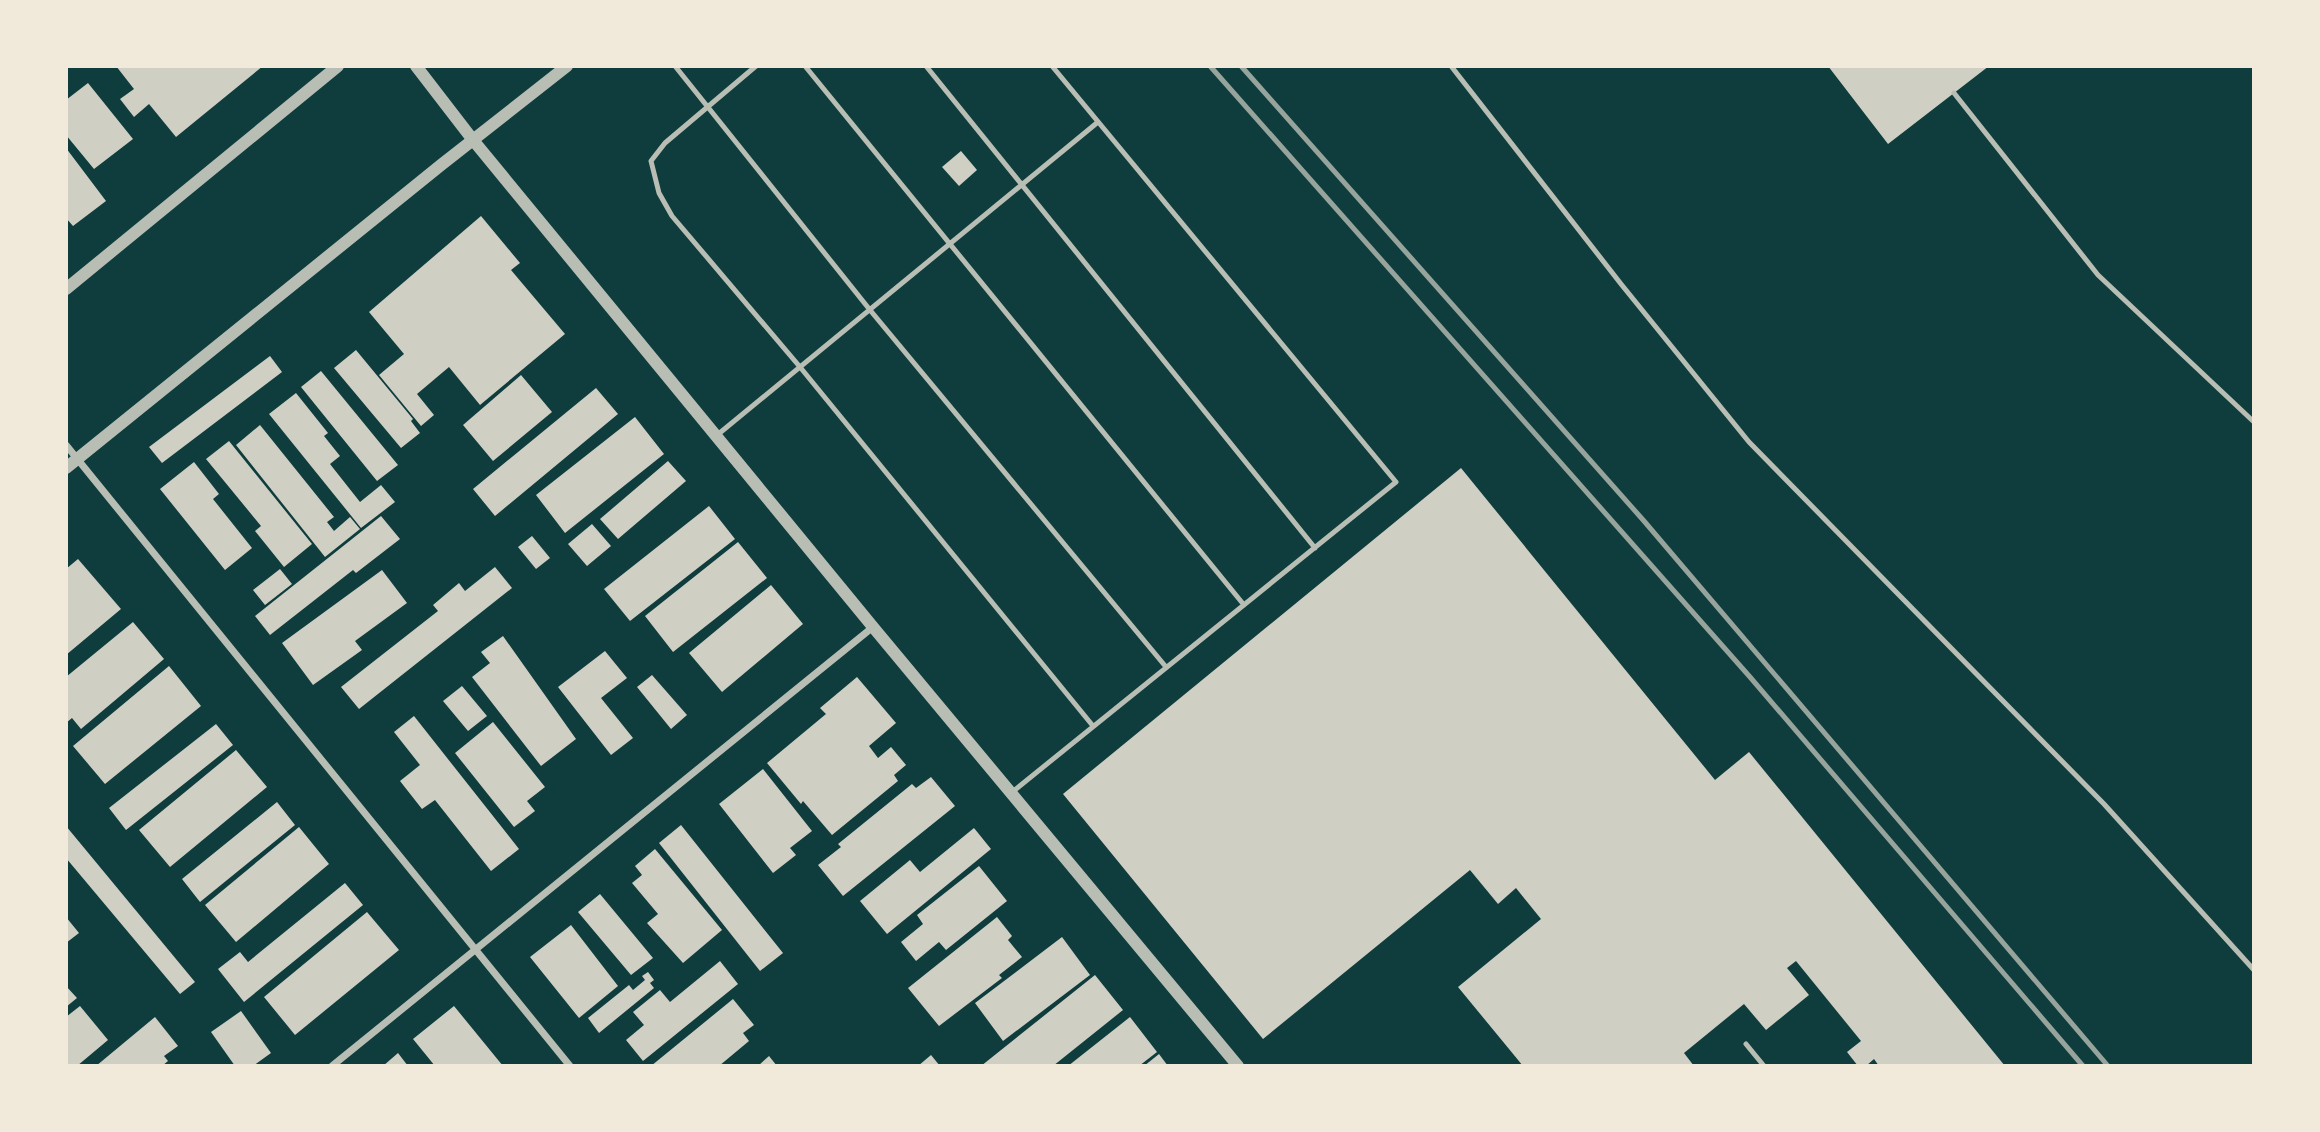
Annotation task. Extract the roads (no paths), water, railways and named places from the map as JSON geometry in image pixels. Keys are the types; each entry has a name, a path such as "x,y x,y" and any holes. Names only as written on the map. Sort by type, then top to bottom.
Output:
{"street":[{"path":"66,289 338,66"},
{"path":"416,66 473,140 873,627 1238,1066"},
{"path":"66,468 567,66"},
{"path":"66,446 570,1066"},
{"path":"332,1066 873,627"}],"lane":[{"path":"675,66 870,310 1166,667"},
{"path":"756,66 665,142 651,161 659,193 673,216 1093,726"},
{"path":"805,66 1244,605"},
{"path":"926,66 1315,548"},
{"path":"1011,793 1396,482 1052,66"},
{"path":"1451,66 1749,443 2104,804 2253,970"},
{"path":"1954,93 2098,275 2253,422"},
{"path":"716,436 1098,122"},
{"path":"1746,1044 1764,1066"}],"railway":[{"path":"1210,66 1750,677 2083,1066"},
{"path":"1241,66 1644,521 2108,1066"}]}
